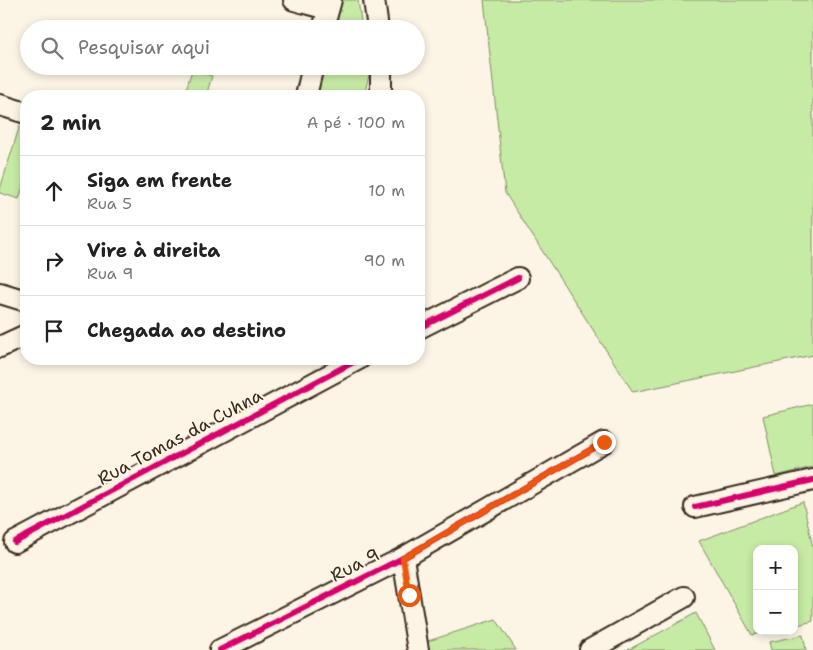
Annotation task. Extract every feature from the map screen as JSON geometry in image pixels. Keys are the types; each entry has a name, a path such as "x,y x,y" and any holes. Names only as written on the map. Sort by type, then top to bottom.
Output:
{"street":[{"path":"294,0 329,5 325,20"},
{"path":"374,0 377,20"},
{"path":"307,90 311,75"},
{"path":"381,75 381,90"},
{"path":"0,105 20,111"},
{"path":"425,325 518,278"},
{"path":"0,293 20,299"},
{"path":"0,347 20,338"},
{"name":"Rua Tomas da Cuhna","path":"15,542 348,365"},
{"name":"Rua 9","path":"228,648 403,558 604,442"},
{"path":"695,507 813,480"},
{"path":"403,558 418,650"},
{"path":"590,650 684,597"}],"green space":[{"path":"338,0 358,0 361,20 332,20"},
{"path":"484,0 813,0 813,355 633,392 505,193"},
{"path":"190,75 212,76 208,90 186,90"},
{"path":"317,75 369,75 365,90 313,90"},
{"path":"20,125 19,199 0,193"},
{"path":"813,404 813,467 776,476 763,416"},
{"path":"803,502 813,548 813,621 798,625 798,545 753,545 752,635 699,541"},
{"path":"696,613 715,650 628,650"},
{"path":"496,619 516,650 424,650 422,643"},
{"path":"803,635 806,650 771,650 769,642"}],"cycle path":[{"path":"425,325 518,278"},
{"path":"15,542 348,365"},
{"path":"220,650 403,558 604,442"},
{"path":"695,507 813,480"}],"route":[{"path":"409,595 403,558 604,442"}]}
